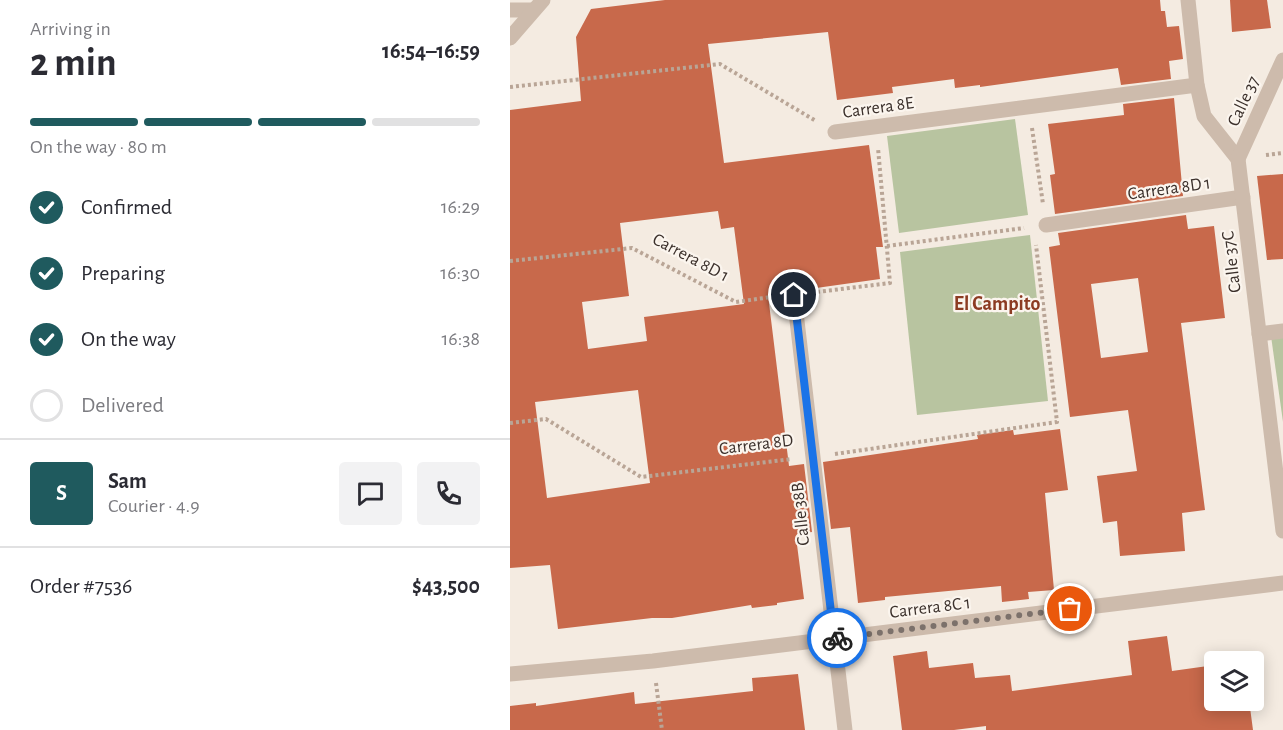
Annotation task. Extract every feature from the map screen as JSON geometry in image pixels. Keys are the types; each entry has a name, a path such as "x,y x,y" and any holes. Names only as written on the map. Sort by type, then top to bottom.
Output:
{"street":[{"path":"1188,0 1197,85 1204,116 1238,159"},
{"path":"510,10 538,5"},
{"path":"510,38 538,5"},
{"name":"Calle 37","path":"1238,159 1283,60"},
{"name":"Carrera 8E","path":"834,132 1197,85"},
{"name":"Calle 37C","path":"1238,159 1259,334 1280,477 1283,531"},
{"name":"Carrera 8D 1","path":"1040,226 1243,197"},
{"name":"Calle 38B","path":"794,295 845,730"},
{"path":"1259,334 1283,331"},
{"name":"Carrera 8C 1","path":"510,674 653,661 1283,583"}],"path":[{"name":"Carrera 8E","path":"510,87 720,63 834,132"},
{"path":"876,127 887,246 1040,226 1029,106"},
{"name":"Carrera 8D","path":"510,423 546,419 641,477 814,457 1057,422 1040,226"},
{"name":"Carrera 8D 1","path":"510,261 632,248 736,302 890,283 887,246"},
{"path":"653,661 662,730"}],"green space":[{"path":"1015,119 1028,215 899,233 887,136"},
{"path":"1030,235 1048,401 917,415 900,252"},
{"path":"1283,334 1283,422 1271,336"}],"building":[{"path":"665,0 1160,0 1161,11 1165,11 1167,27 1179,26 1183,59 1169,61 1171,79 1121,85 1118,68 980,87 980,85 955,88 954,79 892,87 893,93 837,100 828,32 708,44 724,163 869,145 883,247 876,247 880,279 802,290 792,285 785,292 768,295 789,466 804,464 812,532 797,534 796,537 804,599 777,603 777,605 752,608 751,605 672,618 652,618 558,629 550,565 510,568 510,110 581,101 576,37 591,9","holes":["718,211 721,229 734,227 744,304 644,317 647,341 588,349 582,302 629,296 620,223","638,390 650,483 547,498 535,402"]},
{"path":"1230,0 1267,0 1271,28 1232,32"},
{"path":"1174,98 1183,196 1055,214 1050,175 1055,174 1048,124 1124,115 1123,104"},
{"path":"1283,174 1283,259 1267,260 1257,176"},
{"path":"1186,215 1188,229 1214,226 1225,318 1181,323 1205,510 1182,513 1185,551 1120,556 1117,521 1103,523 1097,476 1137,471 1128,410 1070,417 1049,247 1060,245 1058,233","holes":["1138,278 1148,352 1101,358 1091,284"]},
{"path":"1060,429 1068,490 1045,493 1054,590 1028,592 1029,599 1002,602 1001,586 885,597 885,600 858,603 850,527 831,529 823,462 978,439 977,435 1013,430 1014,435"},
{"path":"1167,636 1172,671 1204,667 1204,711 1250,711 1253,730 986,730 986,726 954,730 902,730 893,656 927,651 929,668 973,663 975,678 1010,675 1012,691 1132,675 1128,641"},
{"path":"798,674 805,730 510,730 510,706 536,703 536,706 634,692 635,704 753,691 752,678"}],"way so far":[{"path":"837,638 1070,609"}],"district":[{"name":"El Campito","path":"997,303"}],"route":[{"path":"794,295 834,638 837,638"}]}
